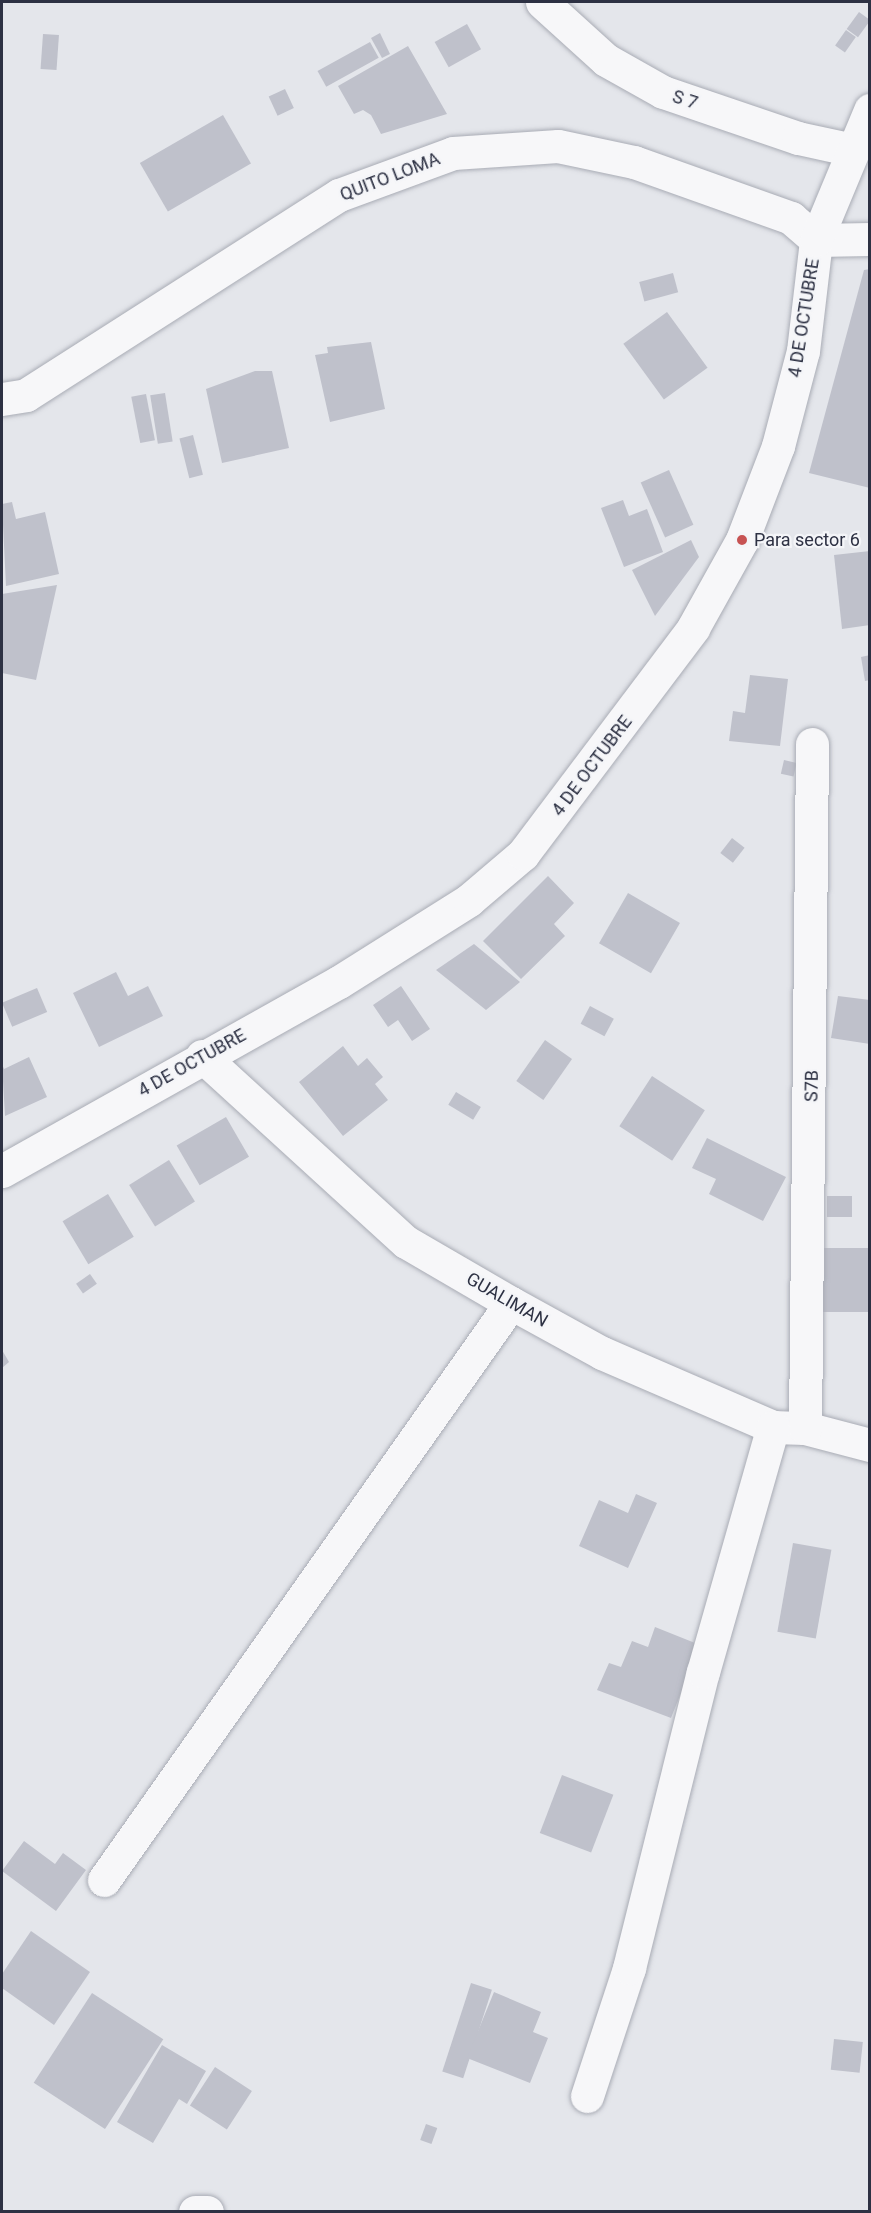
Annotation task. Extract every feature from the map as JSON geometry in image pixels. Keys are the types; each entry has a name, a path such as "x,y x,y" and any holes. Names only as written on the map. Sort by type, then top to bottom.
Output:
{"street":[{"name":"S 7","path":"542,2 606,60 663,92 798,138 853,150"},
{"name":"4 DE OCTUBRE","path":"2,1171 202,1056 339,982 469,900 523,854 634,711 693,628 742,540 778,446 803,351 816,240 870,110"},
{"name":"QUITO LOMA","path":"2,399 26,395 339,195 453,153 558,146 634,162 791,218 816,240"},
{"path":"816,240 870,239"},
{"name":"S7B","path":"587,2096 629,1968 703,1672 789,1427 812,744"},
{"name":"GUALIMAN","path":"202,1056 406,1242 602,1353 789,1427 870,1444"},
{"path":"104,1880 512,1303"},
{"path":"195,2211 207,2211"}],"building":[{"path":"859,12 870,21 858,37 847,29"},
{"path":"467,24 481,49 449,67 435,42"},
{"path":"846,30 856,37 845,52 835,46"},
{"path":"380,33 390,54 382,58 371,38"},
{"path":"43,34 59,35 57,70 41,69"},
{"path":"370,42 379,58 326,87 318,71"},
{"path":"408,46 447,114 381,134 371,115 363,110 354,114 338,86"},
{"path":"285,89 294,108 278,116 269,97"},
{"path":"223,115 251,163 168,211 140,163"},
{"path":"870,269 870,488 809,473 864,270"},
{"path":"673,273 678,292 644,301 639,282"},
{"path":"667,312 708,368 664,400 623,344"},
{"path":"371,342 385,409 330,422 315,355 328,353 327,347"},
{"path":"255,371 272,371 289,448 222,463 206,389"},
{"path":"165,393 173,441 158,444 150,395"},
{"path":"146,394 155,440 140,443 131,397"},
{"path":"193,435 203,475 189,478 179,438"},
{"path":"669,470 693,525 665,537 641,483"},
{"path":"623,500 629,516 647,509 663,552 624,567 601,508"},
{"path":"12,502 16,519 45,512 59,574 6,586 2,504"},
{"path":"691,540 699,557 655,616 632,570"},
{"path":"870,551 870,625 842,629 834,555"},
{"path":"57,585 36,680 2,673 2,594"},
{"path":"870,655 870,680 865,681 861,657"},
{"path":"750,675 788,679 780,746 729,741 733,711 745,713"},
{"path":"784,760 797,763 794,777 781,774"},
{"path":"732,838 745,848 733,863 720,853"},
{"path":"548,876 574,903 554,924 565,936 521,979 483,941"},
{"path":"628,893 680,923 651,973 599,943"},
{"path":"474,944 520,982 486,1010 436,970"},
{"path":"116,972 128,996 148,986 163,1016 99,1047 73,993"},
{"path":"401,986 430,1029 412,1041 398,1020 388,1027 373,1005"},
{"path":"37,988 47,1012 12,1027 2,1003"},
{"path":"838,996 870,1000 870,1044 831,1038"},
{"path":"590,1006 614,1019 604,1036 581,1024"},
{"path":"545,1040 572,1059 543,1100 516,1081"},
{"path":"343,1046 358,1066 367,1058 383,1077 375,1084 388,1100 343,1136 299,1082"},
{"path":"29,1057 47,1097 5,1116 2,1064 4,1069"},
{"path":"652,1076 705,1110 672,1161 619,1126"},
{"path":"456,1092 481,1107 473,1120 448,1105"},
{"path":"226,1117 249,1157 200,1185 177,1146"},
{"path":"707,1138 786,1177 763,1221 709,1194 716,1179 692,1168"},
{"path":"169,1160 195,1202 155,1226 129,1185"},
{"path":"108,1194 134,1237 88,1264 63,1221"},
{"path":"827,1196 852,1196 852,1217 827,1217"},
{"path":"823,1248 870,1248 870,1312 823,1312"},
{"path":"90,1274 97,1284 83,1294 76,1284"},
{"path":"2,1350 9,1362 2,1368"},
{"path":"636,1494 657,1503 628,1568 579,1546 599,1500 628,1513"},
{"path":"793,1543 831,1550 816,1638 777,1632"},
{"path":"655,1627 700,1645 671,1718 597,1690 609,1663 621,1667 632,1641 648,1647"},
{"path":"562,1775 613,1795 591,1853 540,1833"},
{"path":"24,1841 55,1864 63,1853 86,1870 56,1911 2,1871"},
{"path":"31,1931 90,1972 54,2025 2,1988 2,1974"},
{"path":"471,1983 492,1990 463,2078 442,2071"},
{"path":"494,1992 541,2012 533,2032 548,2038 530,2083 467,2058"},
{"path":"92,1993 163,2039 105,2129 34,2083"},
{"path":"834,2039 863,2042 860,2073 831,2070"},
{"path":"162,2045 206,2071 187,2104 179,2099 153,2143 117,2122"},
{"path":"215,2067 252,2091 227,2130 190,2106"},
{"path":"426,2124 437,2128 431,2144 420,2140"}],"place":[{"name":"Para sector 6","path":"742,540"}]}
